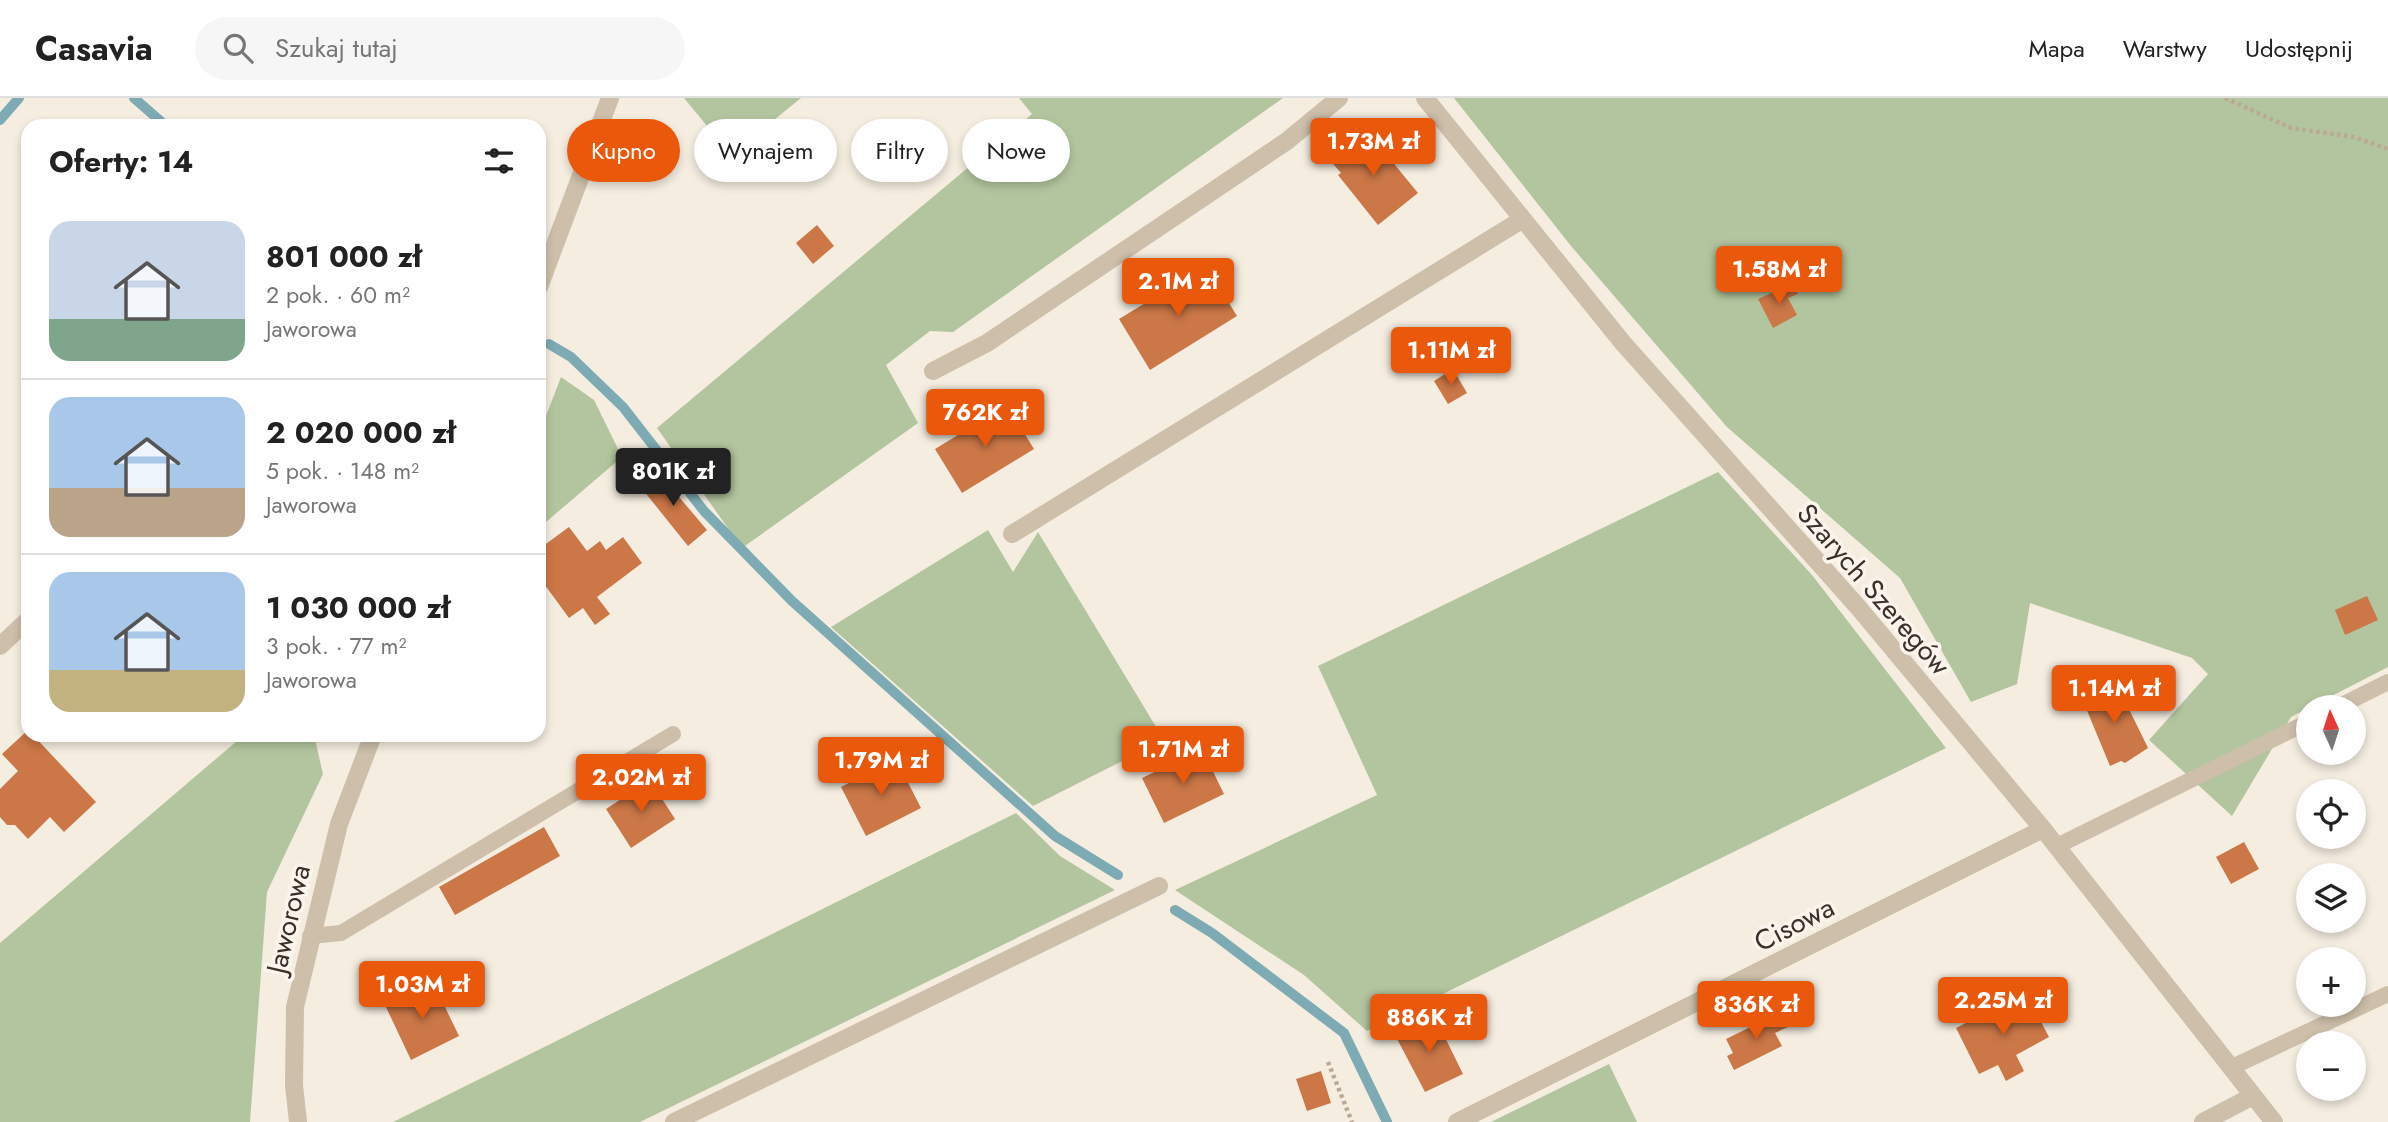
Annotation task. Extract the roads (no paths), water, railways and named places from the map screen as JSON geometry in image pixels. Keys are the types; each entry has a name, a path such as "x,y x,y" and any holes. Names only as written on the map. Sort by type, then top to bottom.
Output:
{"street":[{"path":"546,268 610,98"},
{"path":"933,371 987,343 1252,165 1287,141 1339,98"},
{"name":"Szarych Szeregów","path":"1425,98 1623,343 1858,607 2043,829 2274,1122"},
{"path":"1012,534 1523,219"},
{"path":"0,646 21,626"},
{"name":"Jaworowa","path":"298,1122 294,1085 295,1007 339,824 370,742"},
{"name":"Cisowa","path":"1457,1122 2043,829"},
{"path":"674,1122 1159,886"},
{"path":"2203,1122 2253,1096"}],"lane":[{"path":"2362,695 2388,682"},
{"path":"2057,846 2296,728"},
{"path":"310,936 341,933 673,734"},
{"path":"2232,1067 2388,993"}],"waterway":[{"path":"0,120 19,98"},
{"path":"134,98 158,119"},
{"path":"549,344 571,357 623,407 704,511 792,601 1055,836 1118,875"},
{"path":"1175,910 1212,933 1344,1033 1387,1122"}]}
